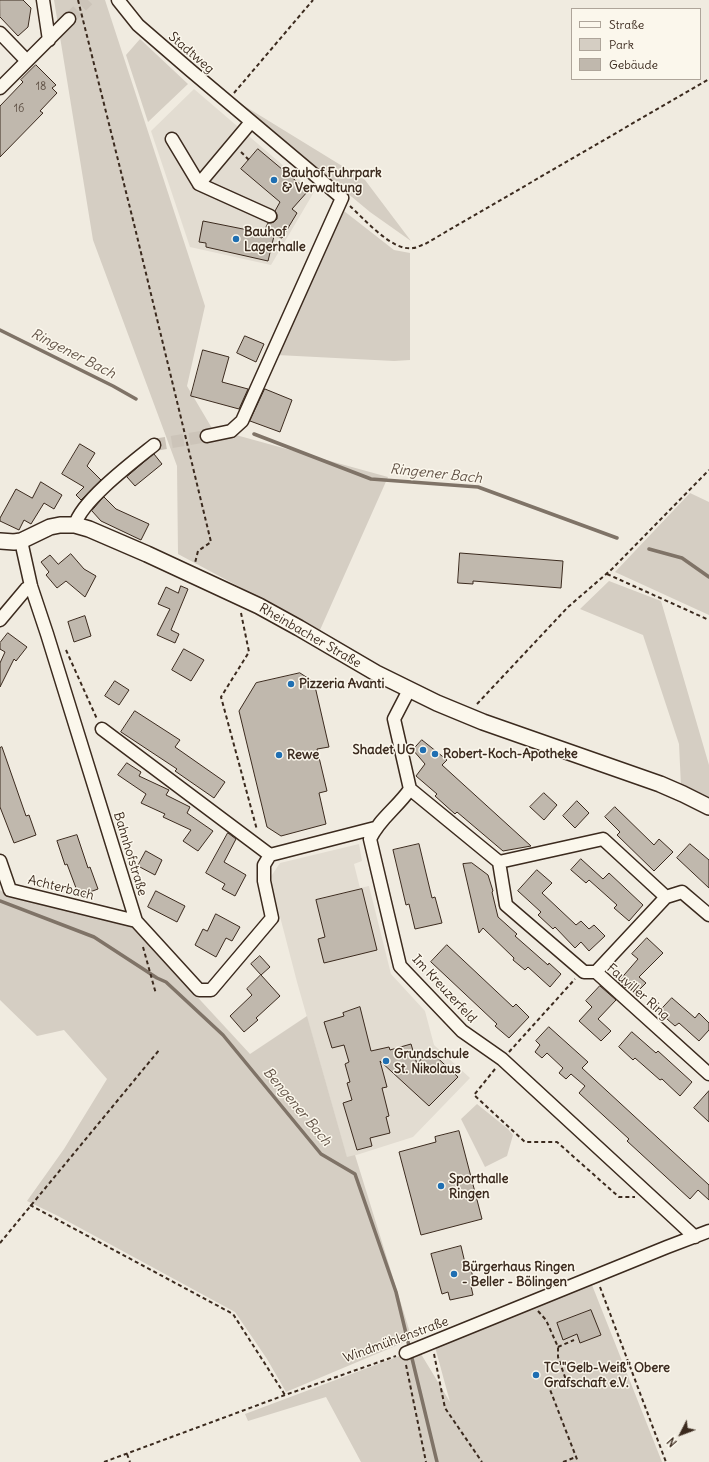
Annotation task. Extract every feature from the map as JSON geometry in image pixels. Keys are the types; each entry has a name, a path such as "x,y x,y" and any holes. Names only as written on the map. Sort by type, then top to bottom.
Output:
{"main road":[{"name":"Rheinbacher Straße","path":"0,541 21,541 54,525 76,525 89,529 238,596 290,622 365,667 409,690 483,722 660,784 709,807"}],"street":[{"path":"43,0 49,40"},
{"name":"Stadtweg","path":"118,0 138,25 342,198"},
{"path":"0,88 69,19"},
{"path":"0,33 27,61"},
{"path":"199,184 251,122"},
{"path":"172,139 199,184 270,216"},
{"path":"207,436 231,431 242,421 342,198"},
{"path":"76,525 77,519 83,509 114,477 154,445"},
{"name":"Bahnhofstraße","path":"21,541 30,586 47,634 136,921 199,990 211,990 272,918 264,881 264,865 270,855"},
{"path":"0,620 30,586"},
{"path":"409,690 394,719 410,789 499,862 506,905 584,972"},
{"path":"102,729 270,855 375,828 410,789"},
{"name":"Im Kreuzerfeld","path":"375,828 370,839 400,966 462,1031 502,1059 695,1237"},
{"path":"499,862 603,839 666,897"},
{"name":"Achterbach","path":"0,861 10,890 136,921"},
{"path":"596,972 666,897 682,892 709,915"},
{"name":"Fauviller Ring","path":"584,972 596,972 709,1074"},
{"path":"695,1237 709,1231"},
{"name":"Windmühlenstraße","path":"405,1353 695,1237"}],"path":[{"path":"78,0 211,542 198,551 195,565"},
{"path":"227,102 313,0"},
{"path":"342,198 393,244 405,248 413,248 432,240 709,79"},
{"path":"466,715 568,607 607,574 709,470"},
{"path":"607,574 709,620"},
{"path":"238,596 249,652 221,697 257,830"},
{"path":"64,648 102,729"},
{"path":"149,967 156,994"},
{"path":"584,972 572,981 502,1059 474,1095 525,1142 557,1142 618,1197 652,1198"},
{"path":"0,1243 160,1049"},
{"path":"30,1205 233,1314 285,1395"},
{"path":"596,1276 666,1462"},
{"path":"531,1303 546,1320 558,1347 558,1357 566,1380 549,1387 578,1462"},
{"path":"558,1347 574,1340"},
{"path":"427,1344 445,1408 482,1462"},
{"path":"405,1353 426,1462"},
{"name":"Windmühlenstraße","path":"104,1462 285,1395 405,1353"},
{"path":"127,1453 130,1462"},
{"path":"563,1462 576,1457"}],"shaded area":[{"path":"194,89 314,192 271,265 190,247 151,131"},
{"name":"Grundschule St. Nikolaus","path":"359,844 362,861 354,864 360,888 369,886 391,974 425,1011 434,1045 470,1078 413,1137 347,1158 297,982 270,878 280,863"}],"green space":[{"path":"54,0 105,0 205,306 187,386 216,435 236,435 388,477 320,630 178,554 177,466 93,240"},
{"path":"140,39 188,84 148,122 126,55"},
{"path":"238,102 365,180 411,241 370,212"},
{"path":"344,211 394,250 410,253 410,360 394,361 277,355"},
{"path":"690,493 709,502 709,615 615,572"},
{"path":"609,581 661,601 709,765 709,800 681,786 679,744 643,635 580,609"},
{"path":"0,890 4,893 130,924 250,1054 307,1016 347,1157 355,1155 412,1339 286,1392 267,1359 235,1312 58,1216 27,1201 64,1149 107,1079 64,1030 37,1036 0,1000"},
{"path":"477,1104 508,1129 513,1135 507,1156 485,1167 461,1119"},
{"name":"TC \"Gelb-Weiß\" Obere Grafschaft e.V.","path":"592,1285 662,1462 361,1462 326,1397 248,1421 245,1414 418,1349 450,1402 435,1347"}],"building":[{"path":"0,0 23,0 31,8 28,27 18,36 0,17"},
{"path":"36,65 56,85 52,88 57,93 40,111 43,113 0,157 0,106 23,82 21,80"},
{"path":"258,149 308,191 292,209 297,213 282,238 274,236 268,261 206,247 206,243 199,242 203,221 263,233 268,223 274,222 277,219 275,211 280,202 241,169"},
{"path":"245,336 264,344 256,362 237,353"},
{"path":"203,350 229,357 222,382 248,389 239,409 191,396"},
{"path":"265,389 292,400 280,432 250,421"},
{"path":"80,444 95,453 87,466 101,480 81,500 76,495 84,487 62,474"},
{"path":"154,454 162,464 135,486 127,477"},
{"path":"41,482 62,495 54,509 44,503 31,524 24,520 19,530 0,521 0,518 16,489 32,498"},
{"path":"104,497 116,509 149,524 141,540 101,521 92,511"},
{"path":"460,553 563,561 561,588 473,581 473,584 458,583"},
{"path":"71,554 84,569 96,576 85,597 66,581 57,588 46,575 49,572 41,562 50,555 58,564"},
{"path":"181,586 188,589 171,630 179,634 175,643 157,635 170,609 158,604 166,587 178,593"},
{"path":"85,616 91,636 74,642 68,622"},
{"path":"8,633 27,647 16,661 14,659 0,687 0,663 5,652 0,649 0,643"},
{"path":"184,649 204,660 191,681 172,670"},
{"name":"Rewe","path":"300,673 314,682 329,747 317,749 327,791 319,793 326,824 281,836 267,827 239,711 256,683"},
{"path":"115,681 129,690 119,705 105,696"},
{"path":"135,711 180,740 175,747 225,782 214,798 175,771 177,769 121,732"},
{"path":"422,740 447,760 442,765 531,846 503,851 457,812 455,814 435,796 437,794 416,776 425,764 413,750"},
{"path":"2,747 26,816 29,815 36,835 14,843 0,807 0,748"},
{"path":"127,763 141,772 139,776 169,790 166,795 190,807 187,813 213,831 198,851 183,841 191,830 163,817 165,814 141,803 146,794 118,775"},
{"path":"544,793 557,805 544,820 530,807"},
{"path":"577,801 589,813 575,828 563,816"},
{"path":"615,807 654,845 659,839 673,852 654,871 617,835 620,832 605,817"},
{"path":"228,833 236,839 224,862 246,875 235,896 222,889 225,884 206,873"},
{"path":"77,835 88,868 90,867 98,889 79,896 67,864 65,865 57,841"},
{"path":"419,844 432,898 435,897 442,923 415,929 409,904 406,905 393,850"},
{"path":"690,844 709,860 709,888 677,858"},
{"path":"146,851 162,860 155,875 138,866"},
{"path":"581,859 603,879 609,873 643,905 629,921 614,908 617,905 589,880 586,883 571,870"},
{"path":"472,863 488,875 498,917 517,934 515,936 548,965 549,963 561,974 550,987 528,967 525,970 513,960 514,958 483,928 479,933 463,864"},
{"path":"537,870 552,883 542,893 576,925 581,921 589,929 594,925 605,936 589,951 581,942 575,948 555,927 553,929 538,915 541,912 518,891"},
{"path":"362,889 377,950 324,963 318,939 325,937 316,900"},
{"path":"156,891 185,906 177,922 148,907"},
{"path":"216,914 240,927 232,941 226,938 216,957 195,945 203,929 207,931"},
{"path":"647,938 663,953 639,977 646,983 635,994 627,986 625,988 618,982 638,959 632,954"},
{"path":"447,945 513,1007 516,1004 529,1017 509,1038 495,1026 497,1024 431,962"},
{"path":"260,956 270,967 261,975 251,964"},
{"path":"261,975 280,996 256,1018 258,1020 244,1032 230,1016 252,995 247,989"},
{"path":"600,986 616,1000 598,1019 611,1031 601,1041 579,1021 592,1007 586,1001"},
{"path":"672,998 695,1018 699,1013 709,1023 709,1030 699,1041 679,1023 675,1026 659,1012"},
{"path":"360,1007 371,1051 389,1047 390,1050 411,1044 417,1064 429,1050 458,1077 429,1106 380,1061 387,1087 382,1088 389,1116 386,1117 390,1133 370,1138 372,1146 357,1150 343,1103 352,1100 347,1083 350,1082 345,1064 349,1062 344,1045 332,1048 324,1022 344,1016 343,1013"},
{"path":"549,1027 588,1062 582,1068 709,1185 709,1200 698,1190 690,1199 627,1141 629,1139 579,1093 585,1086 571,1074 566,1079 559,1073 563,1068 547,1053 542,1058 535,1052 540,1045 536,1041"},
{"path":"632,1032 656,1053 658,1051 692,1082 680,1096 662,1079 660,1080 635,1058 633,1060 619,1047"},
{"path":"709,1091 709,1122 694,1108"},
{"name":"Sporthalle Ringen","path":"459,1131 482,1219 421,1235 399,1152 436,1142 435,1137"},
{"name":"Bürgerhaus Ringen - Beller - Bölingen","path":"461,1246 465,1263 469,1262 475,1285 471,1286 473,1295 450,1300 448,1292 442,1294 431,1254"},
{"path":"591,1310 601,1335 580,1343 577,1334 563,1340 557,1323"}],"waterway":[{"name":"Ringener Bach","path":"0,330 136,399"},
{"name":"Ringener Bach","path":"254,434 371,479 478,487 617,538"},
{"name":"Ringener Bach","path":"649,549 682,558 709,577"},
{"name":"Bengener Bach","path":"0,901 94,937 157,978 166,982 223,1035 321,1154 355,1174 396,1292 437,1462"}],"tunnel":[{"path":"69,19 88,0"},
{"path":"154,445 207,436"}],"place":[{"name":"Bauhof Fuhrpark & Verwaltung","path":"274,180"},
{"name":"Bauhof Lagerhalle","path":"236,239"},
{"name":"Pizzeria Avanti","path":"291,684"},
{"name":"Shadet UG","path":"423,750"},
{"name":"Robert-Koch-Apotheke","path":"435,754"},
{"name":"Rewe","path":"279,755"},
{"name":"Grundschule St. Nikolaus","path":"386,1061"},
{"name":"Sporthalle Ringen","path":"441,1186"},
{"name":"Bürgerhaus Ringen - Beller - Bölingen","path":"454,1274"},
{"name":"TC \"Gelb-Weiß\" Obere Grafschaft e.V.","path":"536,1375"}]}
